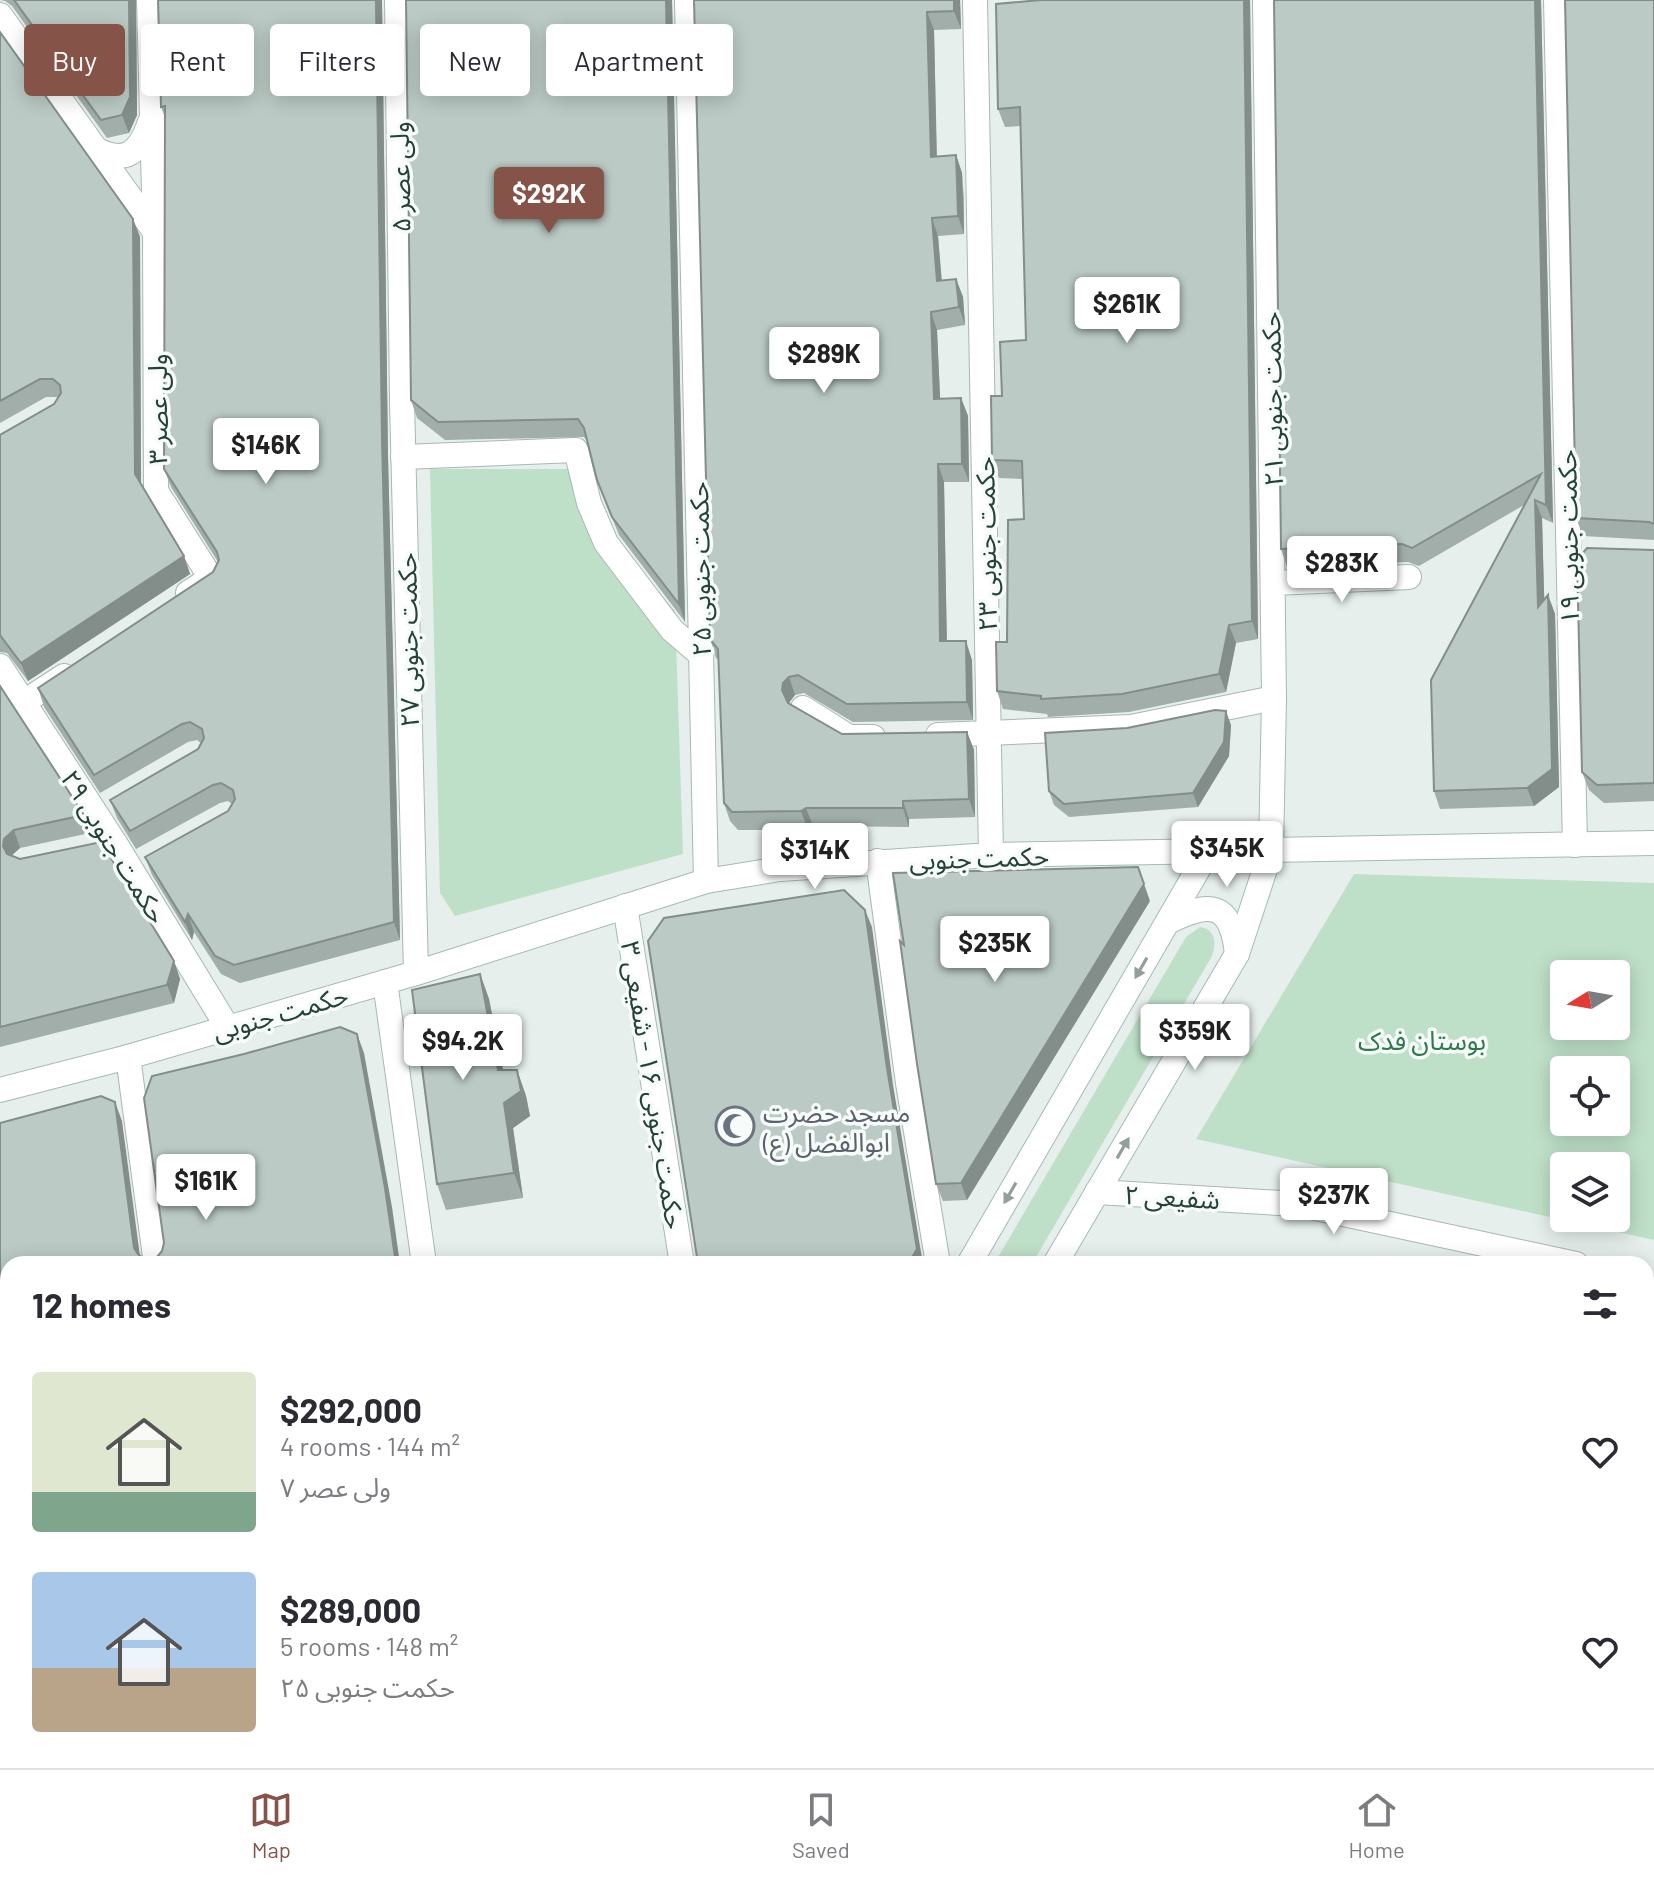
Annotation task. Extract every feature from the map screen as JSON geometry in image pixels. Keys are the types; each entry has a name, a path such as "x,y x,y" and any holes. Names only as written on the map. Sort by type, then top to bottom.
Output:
{"street":[{"name":"ولی عصر ۳","path":"149,0 155,232 156,491 211,578 173,603"},
{"name":"ولی عصر ۵","path":"397,0 400,307"},
{"name":"حکمت جنوبی ۲۵","path":"687,0 706,881"},
{"name":"حکمت جنوبی ۲۳","path":"975,0 991,855"},
{"name":"حکمت جنوبی ۲۱","path":"1060,1256 1237,954 1271,851 1274,698 1265,0"},
{"name":"حکمت جنوبی ۱۹","path":"1556,0 1575,845"},
{"path":"0,15 155,232"},
{"path":"93,148 120,157 130,153 144,139 152,117"},
{"name":"حکمت جنوبی ۲۷","path":"400,307 416,973"},
{"path":"403,457 576,450 589,503 606,543 672,630 701,655"},
{"path":"1568,550 1596,552"},
{"path":"1273,583 1409,577"},
{"path":"24,702 86,661"},
{"name":"حکمت جنوبی ۲۹","path":"0,666 115,843 138,866 228,1028"},
{"path":"803,708 849,737 989,735 1131,727 1274,698"},
{"path":"96,813 121,799"},
{"path":"85,849 115,843"},
{"name":"حکمت جنوبی","path":"0,1090 128,1057 416,973 706,881 780,869 991,855 1654,843"},
{"path":"974,1256 1208,852"},
{"path":"878,861 908,1083 937,1256"},
{"name":"حکمت جنوبی ۱۶ - شفیعی ۳","path":"625,906 681,1256"},
{"path":"1168,922 1191,910 1210,907 1224,915 1235,935 1237,954"},
{"path":"385,982 423,1256"},
{"path":"128,1057 155,1256"},
{"name":"شفیعی ۲","path":"1097,1192 1297,1204 1539,1256"}],"green space":[{"path":"430,469 591,469 610,535 675,611 683,854 455,916 440,893"},
{"name":"بوستان فدک","path":"1354,874 1654,883 1654,1240 1618,1232 1630,1232 1630,1152 1550,1152 1550,1217 1196,1139"},
{"path":"1200,927 1205,928 1214,938 1212,956 1037,1256 999,1256 1186,937"}],"building":[{"path":"14,0 129,0 130,97 122,115 101,120 84,96 125,96 125,24 31,24"},
{"path":"158,0 376,0 376,24 270,24 270,96 377,96 394,922 234,965 215,956 188,914 185,922 145,857 228,811 235,799 233,790 221,783 213,785 130,831 110,800 198,749 204,738 202,729 190,722 182,724 94,775 38,688 213,572 219,560 217,552 164,469 165,106 161,107 161,96 254,96 254,24 159,24"},
{"path":"406,0 666,0 667,24 546,24 546,96 668,96 679,604 612,517 597,480 584,428 578,419 438,422 411,400"},
{"path":"694,0 954,0 954,11 927,12 931,157 956,155 957,181 958,216 932,218 937,281 956,279 959,307 931,312 934,399 961,398 962,464 938,464 940,641 966,641 967,702 847,704 798,675 789,677 783,683 782,690 788,703 842,734 967,732 969,799 903,801 903,808 806,808 801,811 732,812 724,803 718,649 710,639 696,96 733,96 733,24 695,24"},
{"path":"1041,0 1244,0 1252,621 1229,625 1219,674 1122,694 1041,699 1041,696 997,691 996,642 1007,642 1008,520 1024,519 1022,461 992,460 991,396 1002,396 1000,342 1026,340 1020,107 998,109 996,4"},
{"path":"1274,0 1535,0 1546,505 1535,500 1538,607 1548,595 1552,769 1527,788 1434,791 1431,680 1541,474 1412,548 1402,544 1281,549"},
{"path":"1565,0 1654,0 1654,524 1576,518"},
{"path":"0,32 24,66 24,96 46,96 133,219 135,474 184,556 21,663 0,635 0,435 54,404 61,393 60,385 53,379 40,379 0,401"},
{"path":"1587,548 1654,550 1654,783 1597,785 1582,772 1577,560"},
{"path":"0,686 84,815 14,830 4,839 7,854 20,859 101,842 174,961 167,985 0,1027"},
{"path":"1215,710 1226,711 1224,742 1193,793 1064,804 1049,791 1045,733 1127,728"},
{"path":"1138,867 1144,884 961,1183 936,1184 893,873"},
{"path":"844,890 865,910 917,1249 913,1256 697,1256 648,941 664,918"},
{"path":"480,974 498,1070 517,1070 521,1091 504,1103 514,1173 437,1184 412,990"},
{"path":"340,1027 357,1034 395,1256 158,1256 164,1243 144,1098 152,1076"},
{"path":"101,1096 115,1102 134,1248 140,1256 0,1256 0,1123"}],"place":[{"name":"مسجد حضرت ابوالفضل (ع)","path":"735,1126"}]}
